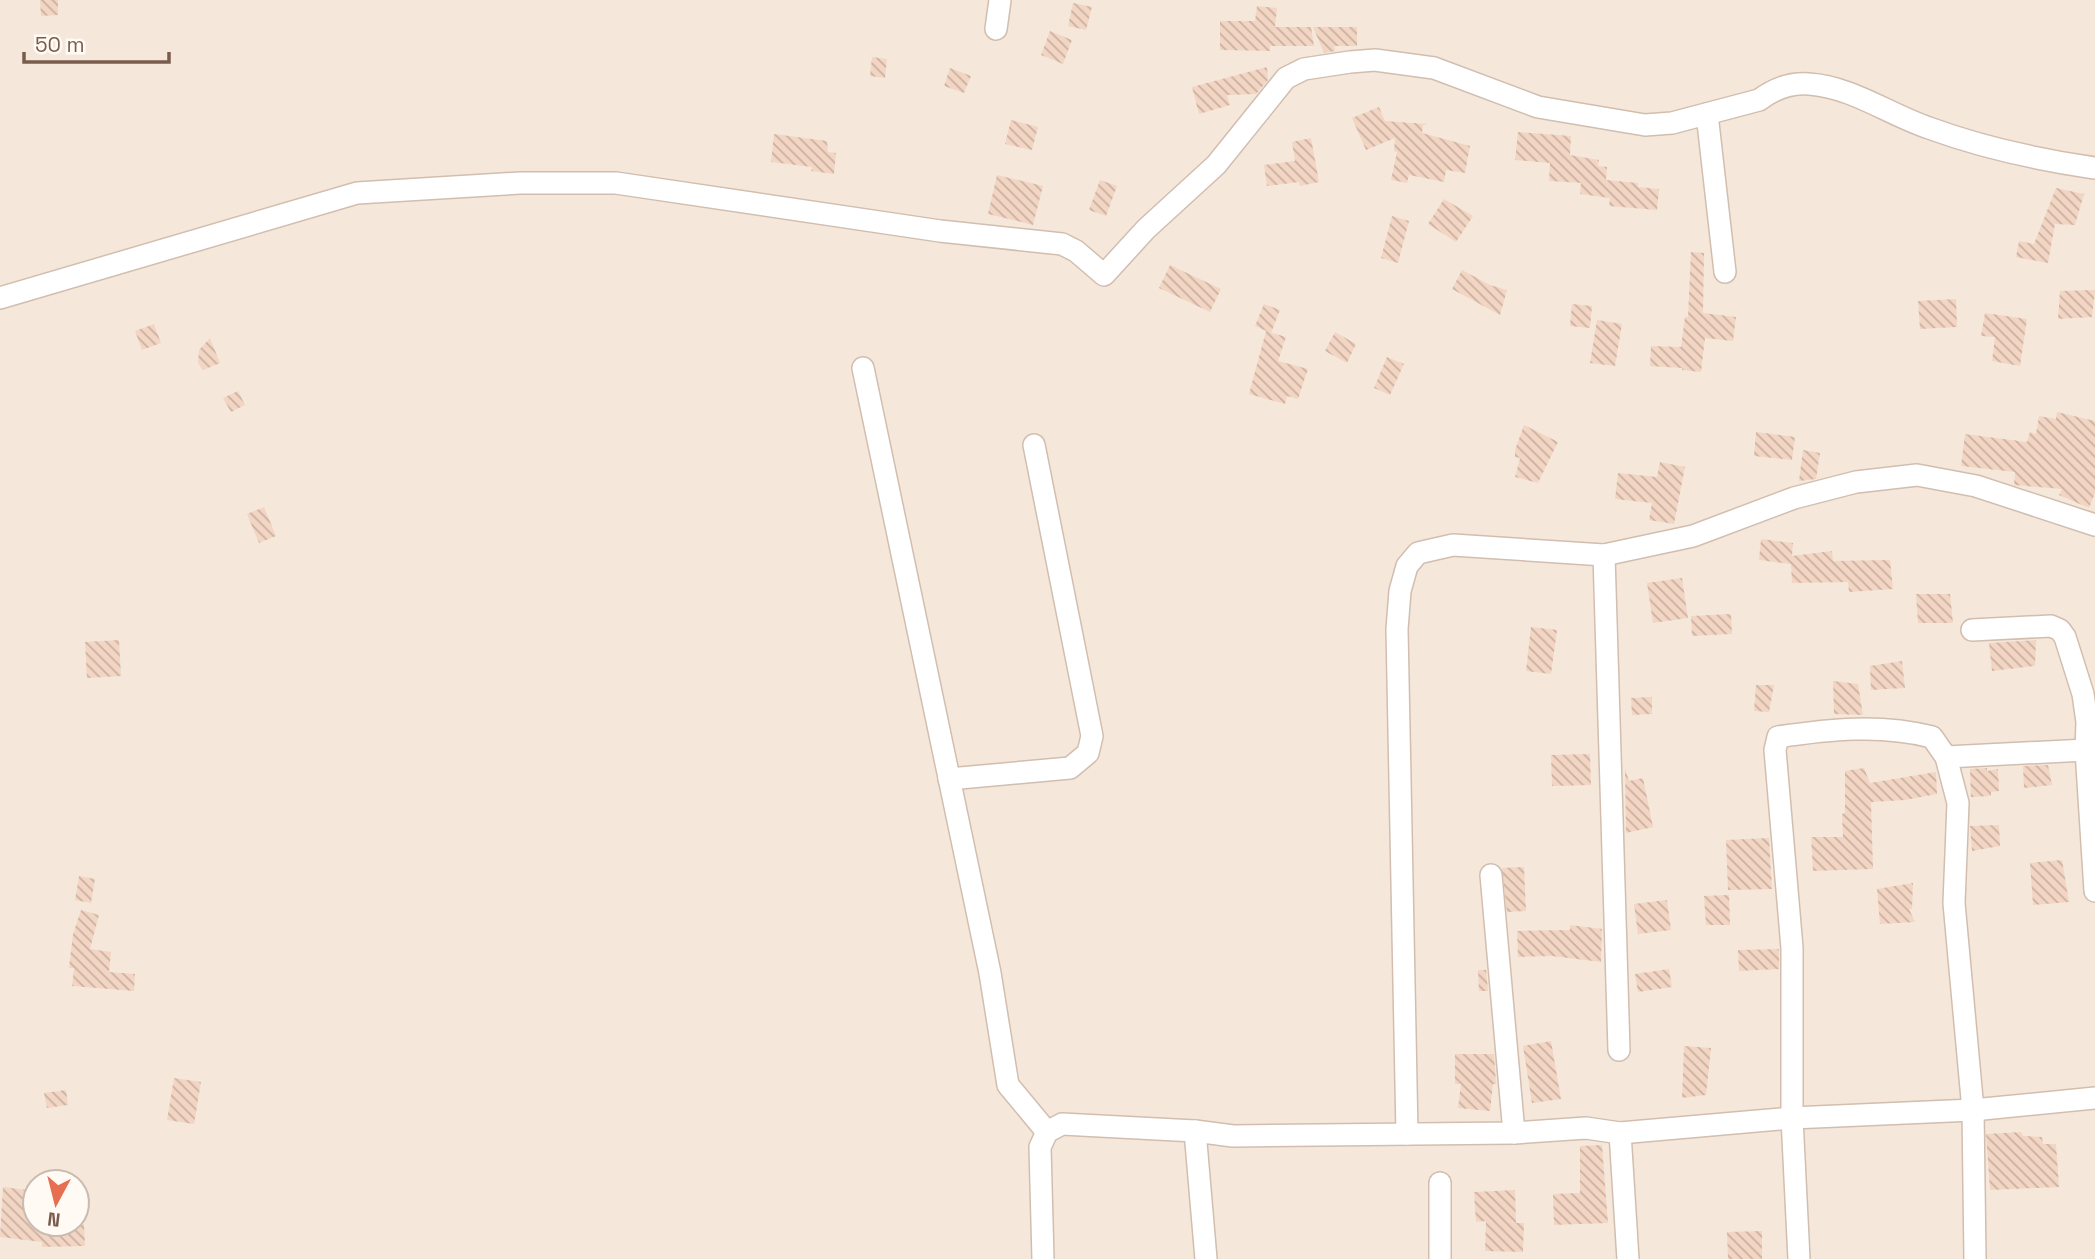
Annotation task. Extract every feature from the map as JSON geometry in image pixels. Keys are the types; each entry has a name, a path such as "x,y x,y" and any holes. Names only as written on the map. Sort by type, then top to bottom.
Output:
{"street":[{"path":"996,29 1000,0"},
{"path":"0,298 357,192 520,183 616,183 940,231 1062,244 1076,251 1104,275 1146,229 1216,165 1286,78 1304,69 1375,60 1433,68 1538,107 1645,125 1672,123 1707,114 1759,100 1787,84 1808,83 1843,90 1952,136 2063,163 2095,168"},
{"path":"1707,114 1725,271"},
{"path":"863,368 990,973 1008,1085 1047,1132"},
{"path":"949,779 1070,768 1088,753 1092,736 1034,444"},
{"path":"1407,1134 1396,629 1400,591 1407,566 1418,553 1453,545 1604,555 1693,536 1794,498 1831,488 1856,482 1917,475 1976,486 2095,525"},
{"path":"1604,555 1619,1050"},
{"path":"1972,630 2051,626 2065,636 2083,694 2087,722 2086,750 2095,891"},
{"path":"1799,1259 1792,1118 1792,948 1775,750 1779,737 1832,729 1904,730 1932,737 1946,757 1958,803 1954,903 1973,1110 1975,1259"},
{"path":"1946,757 2086,750"},
{"path":"1491,875 1514,1133"},
{"path":"1043,1259 1040,1147 1047,1132 1062,1124 1195,1131 1233,1136 1514,1133 1586,1128 1620,1133 1792,1118 1973,1110 2095,1098"},
{"path":"1195,1131 1206,1259"},
{"path":"1620,1133 1628,1259"},
{"path":"1440,1183 1440,1259"}],"shaded area":[{"path":"0,0 2095,0 2095,1259 0,1259"}],"building":[{"path":"40,0 58,0 58,15 41,16"},
{"path":"1073,3 1092,7 1086,30 1068,26"},
{"path":"1257,6 1277,8 1275,27 1311,27 1314,46 1270,46 1270,51 1220,50 1220,21 1255,21"},
{"path":"1313,27 1357,27 1357,46 1334,46 1335,51 1324,53"},
{"path":"1050,31 1072,40 1063,64 1041,55"},
{"path":"872,57 887,59 885,78 870,76"},
{"path":"1267,67 1268,80 1256,94 1227,95 1230,105 1199,114 1192,87"},
{"path":"950,68 971,76 964,93 944,86"},
{"path":"1379,107 1385,121 1427,124 1423,125 1422,133 1470,146 1465,173 1446,170 1444,182 1409,175 1407,183 1391,180 1397,152 1394,151 1395,138 1366,150 1352,118"},
{"path":"1011,120 1038,127 1032,150 1005,144"},
{"path":"1518,132 1571,136 1570,155 1599,160 1598,166 1607,167 1606,180 1638,183 1638,187 1659,189 1657,210 1609,206 1610,198 1580,194 1581,183 1549,181 1550,163 1515,160"},
{"path":"774,134 827,141 828,152 836,153 834,174 811,171 812,167 771,162"},
{"path":"1311,138 1319,182 1300,186 1299,182 1267,186 1264,165 1295,161 1292,142"},
{"path":"997,175 1043,186 1033,225 988,214"},
{"path":"1100,180 1117,186 1106,216 1089,210"},
{"path":"2056,188 2084,194 2075,225 2055,224 2048,263 2016,257 2019,241 2034,244"},
{"path":"1444,199 1473,216 1456,242 1428,224"},
{"path":"1392,216 1409,221 1398,263 1381,258"},
{"path":"1691,252 1704,253 1703,313 1736,317 1733,341 1705,338 1701,372 1650,366 1651,346 1681,347 1685,317 1688,317"},
{"path":"1170,265 1221,289 1210,312 1159,288"},
{"path":"1462,270 1490,285 1507,290 1500,315 1452,289"},
{"path":"2095,290 2092,317 2058,319 2060,291"},
{"path":"1956,299 1957,327 1920,329 1918,301"},
{"path":"1264,304 1280,310 1271,333 1255,326"},
{"path":"1572,304 1592,306 1590,328 1570,326"},
{"path":"1985,313 2027,319 2020,366 1992,361 1995,337 1981,336"},
{"path":"1597,320 1622,324 1615,366 1590,363"},
{"path":"154,324 161,343 142,350 135,331"},
{"path":"1266,331 1286,337 1278,361 1308,369 1298,399 1287,396 1285,404 1249,394"},
{"path":"1335,332 1356,344 1347,363 1325,351"},
{"path":"210,338 220,363 203,370 198,363 199,350"},
{"path":"1387,357 1404,364 1390,395 1374,388"},
{"path":"238,391 245,405 231,412 223,398"},
{"path":"2057,412 2095,421 2095,493 2089,508 2059,495 2062,489 2014,485 2015,472 1961,466 1965,434 2027,442 2030,432 2036,434 2039,416 2056,419"},
{"path":"1524,425 1558,442 1538,483 1515,477 1520,458 1515,457 1515,450"},
{"path":"1756,432 1795,437 1792,460 1754,456"},
{"path":"1803,450 1820,453 1816,479 1799,481"},
{"path":"1660,462 1685,467 1674,524 1649,520 1652,503 1615,499 1618,473 1657,477"},
{"path":"264,507 276,536 259,543 247,514"},
{"path":"1761,539 1793,543 1792,556 1832,551 1833,561 1890,560 1893,589 1849,592 1848,582 1792,583 1791,564 1759,560"},
{"path":"1682,578 1688,618 1653,623 1647,583"},
{"path":"1916,594 1950,594 1953,623 1918,623"},
{"path":"1731,614 1732,634 1692,636 1691,616"},
{"path":"1531,627 1557,630 1551,674 1526,671"},
{"path":"119,640 121,676 87,678 85,642"},
{"path":"2036,640 2035,666 1992,671 1989,643"},
{"path":"1902,661 1905,688 1871,690 1870,666"},
{"path":"1833,681 1858,684 1863,715 1834,714"},
{"path":"1756,685 1774,685 1769,712 1754,711"},
{"path":"1652,697 1652,714 1632,715 1631,698"},
{"path":"1590,754 1591,785 1552,786 1551,755"},
{"path":"2048,765 2052,785 2024,788 2023,766"},
{"path":"1625,768 1629,781 1643,778 1653,827 1626,833"},
{"path":"1864,768 1870,783 1936,772 1937,794 1905,800 1871,802 1873,869 1813,871 1811,837 1843,837 1845,771"},
{"path":"1987,768 1987,771 1998,769 1999,791 1991,792 1991,796 1971,797 1970,769"},
{"path":"1999,825 2000,846 1972,851 1970,826"},
{"path":"1769,838 1772,889 1728,890 1726,840"},
{"path":"2062,860 2069,902 2033,905 2030,863"},
{"path":"1524,867 1526,911 1507,912 1502,868"},
{"path":"79,876 95,879 91,903 75,900"},
{"path":"1913,883 1912,909 1909,909 1915,922 1880,924 1877,889"},
{"path":"1729,895 1730,925 1706,925 1704,896"},
{"path":"1667,900 1671,930 1638,934 1634,904"},
{"path":"81,910 99,915 90,949 111,952 109,972 135,974 134,991 72,986 74,968 69,968 73,934"},
{"path":"1570,925 1602,929 1601,962 1552,956 1518,957 1517,931 1570,930"},
{"path":"1779,949 1779,969 1739,971 1738,950"},
{"path":"1669,969 1672,987 1638,992 1635,974"},
{"path":"1478,970 1486,970 1488,991 1479,991"},
{"path":"1551,1041 1561,1099 1532,1103 1523,1046"},
{"path":"1684,1046 1711,1048 1706,1095 1682,1098"},
{"path":"1455,1054 1494,1054 1496,1084 1493,1084 1490,1111 1458,1108 1461,1084 1455,1084"},
{"path":"174,1078 201,1082 194,1124 167,1120"},
{"path":"66,1090 68,1105 47,1108 44,1093"},
{"path":"2021,1132 2023,1136 2042,1137 2043,1144 2056,1144 2059,1187 1990,1190 1986,1134"},
{"path":"1602,1145 1608,1223 1554,1225 1553,1194 1580,1193 1580,1146"},
{"path":"3,1187 21,1189 21,1238 85,1238 85,1246 42,1247 42,1242 0,1237"},
{"path":"1515,1190 1516,1223 1524,1223 1523,1252 1485,1251 1486,1221 1476,1222 1474,1192"},
{"path":"1762,1231 1762,1259 1728,1259 1727,1232"}]}
